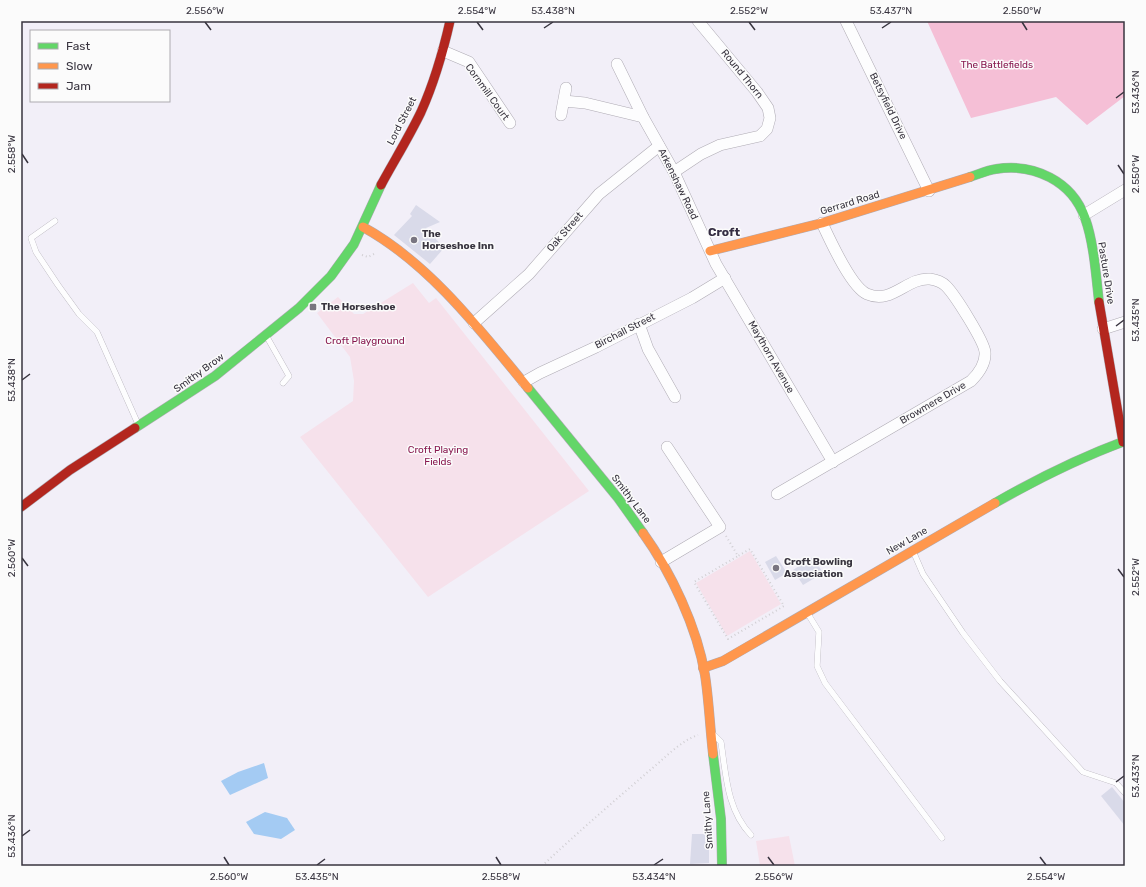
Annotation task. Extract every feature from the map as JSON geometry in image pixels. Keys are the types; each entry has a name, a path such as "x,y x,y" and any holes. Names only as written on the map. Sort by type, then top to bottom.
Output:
{"street":[{"name":"Lord Street","path":"363,227 377,192 420,113 429,92 443,51 450,21"},
{"name":"Round Thorn","path":"674,172 701,154 720,146 760,136 767,129 769,123 770,113 765,102 715,33 698,21"},
{"name":"Betsyfield Drive","path":"846,21 929,191"},
{"name":"Cornmill Court","path":"443,51 469,62 510,123"},
{"name":"Arkenshaw Road","path":"617,64 643,117 674,172 710,251"},
{"path":"561,115 566,88"},
{"path":"564,101 585,103 643,117"},
{"name":"Oak Street","path":"474,323 529,274 602,190 659,146"},
{"name":"Pasture Drive","path":"995,169 1011,166 1025,167 1050,177 1069,192 1084,214 1088,228 1103,329 1124,441"},
{"name":"Gerrard Road","path":"710,251 822,223 929,191 995,169"},
{"path":"1084,214 1125,190"},
{"name":"Browmere Drive","path":"777,494 971,381 982,368 985,352 980,339 953,293 942,282 921,279 891,295 883,297 875,296 860,290 855,285 822,223"},
{"name":"Smithy Lane","path":"363,227 376,234 404,254 425,272 474,323 618,498 649,541 661,562 687,616 707,684 710,731 721,819 722,866"},
{"name":"Smithy Brow","path":"21,507 70,470 203,385 299,308 331,276 347,255 363,227"},
{"name":"Maythorn Avenue","path":"710,251 833,462"},
{"name":"Birchall Street","path":"524,382 540,372 596,347 692,298 725,278"},
{"path":"1103,329 1125,322"},
{"path":"639,324 658,379 675,398"},
{"name":"New Lane","path":"703,668 723,661 912,550 1059,467 1124,441"},
{"path":"661,562 720,527 667,446"}],"lane":[{"path":"55,221 31,238 36,252 79,314 97,332 139,426"},
{"path":"266,335 289,376 283,382"},
{"path":"912,550 923,574 963,633 1000,682 1083,772 1116,783 1125,793"},
{"path":"806,612 818,632 817,666 825,684 942,838"},
{"path":"710,731 721,742 732,806 743,826 751,835"}],"path":[{"path":"359,253 368,257 374,254"},
{"path":"720,527 738,556"},
{"path":"750,548 784,606 728,639 694,582 738,556 750,548"},
{"path":"542,866 587,824 690,738 710,731"}],"green space":[{"name":"The Battlefields","path":"927,21 1125,21 1125,96 1087,125 1056,97 971,118"},
{"name":"Croft Playing Fields","path":"413,283 429,303 436,298 589,491 428,597 300,437 353,401 354,381 350,357 317,313 338,297 354,314 363,314"},
{"path":"750,551 781,604 727,636 696,583"},
{"path":"789,836 795,866 760,866 756,841"}],"water":[{"path":"264,763 268,778 230,795 221,781 238,772"},
{"path":"265,812 287,818 295,830 281,839 254,834 246,822"}],"building":[{"path":"416,205 440,222 426,228 444,248 430,264 394,235 412,216 410,214"},
{"name":"Croft Bowling Association","path":"776,556 787,573 775,580 765,562"},
{"path":"813,557 823,573 803,585 793,570"},
{"path":"1112,787 1125,803 1125,826 1101,796"},
{"path":"692,834 705,834 705,842 709,842 709,863 690,864"}],"traffic: fast":[{"path":"970,177 996,169 1024,169 1050,177 1071,194 1079,205 1085,218 1091,238 1099,302"},
{"path":"135,428 215,376 299,308 331,276 354,244 381,185"},
{"path":"528,388 618,498 643,533"},
{"path":"995,503 1058,469 1125,441"},
{"path":"713,754 721,819 722,866"}],"traffic: slow":[{"path":"710,251 822,223 970,177"},
{"path":"363,227 410,259 432,279 473,322 528,388"},
{"path":"703,668 723,661 995,503"},
{"path":"643,533 673,582 696,638 708,695 713,754"}],"traffic: jam":[{"path":"381,185 412,131 426,101 438,67 450,21"},
{"path":"1099,302 1123,442"},
{"path":"21,507 70,470 135,428"}],"place":[{"name":"The Horseshoe Inn","path":"414,240"},
{"name":"The Horseshoe","path":"313,307"},
{"name":"Croft Bowling Association","path":"776,568"}],"district":[{"name":"Croft","path":"724,232"}],"park label":[{"name":"Croft Playground","path":"365,341"}]}
